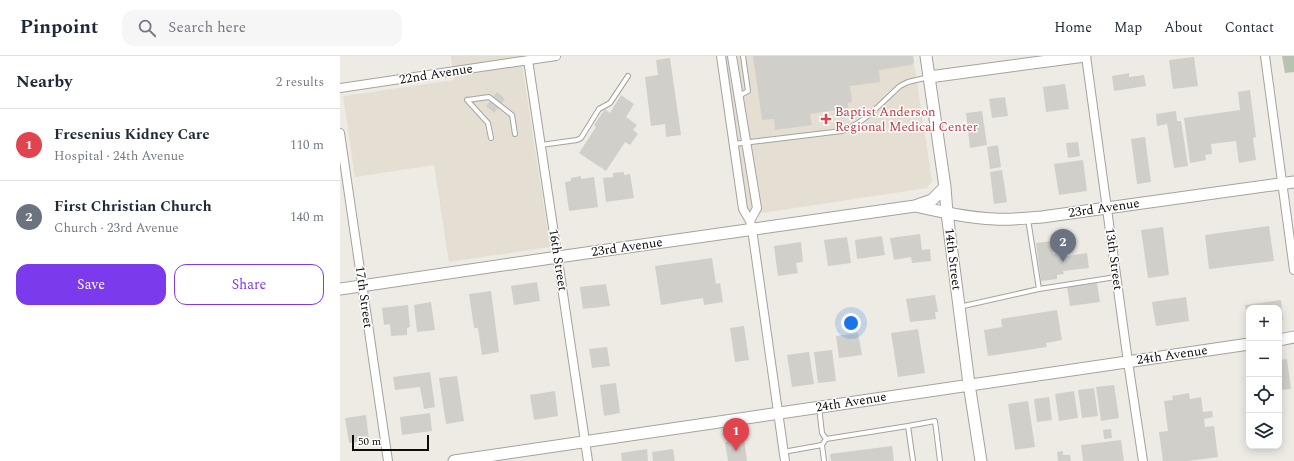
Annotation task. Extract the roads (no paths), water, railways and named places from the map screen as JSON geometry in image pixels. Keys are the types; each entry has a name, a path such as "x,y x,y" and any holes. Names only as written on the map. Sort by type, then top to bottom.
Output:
{"main road":[{"name":"14th Street","path":"926,56 969,384 981,461"},
{"path":"929,77 1086,56"},
{"name":"23rd Avenue","path":"915,206 971,217 996,219 1028,218 1294,182"},
{"name":"23rd Avenue","path":"340,289 558,257 751,225 915,206 932,200 944,187"},
{"path":"1282,339 1294,337"},
{"name":"24th Avenue","path":"454,461 1246,344"}],"street":[{"name":"22nd Avenue","path":"340,88 527,58 556,56"},
{"path":"721,56 743,210 751,225 785,461"},
{"path":"732,56 740,96 757,208 751,225"},
{"name":"13th Street","path":"1086,56 1143,461"},
{"path":"1265,56 1294,270"},
{"name":"16th Street","path":"527,58 588,461"},
{"name":"17th Street","path":"340,133 388,461"}],"lane":[{"path":"740,96 748,91 743,56"},
{"path":"540,145 577,140 581,138 599,109 610,103 628,76"},
{"path":"734,144 842,131 860,123 900,86 908,82 929,77"},
{"path":"491,138 488,123 467,100 489,97 512,115 515,134"},
{"path":"1028,218 1039,289"},
{"path":"959,307 1039,289 1116,277"},
{"path":"819,407 822,433 826,439"},
{"path":"824,461 822,445 826,439 935,421 940,461"},
{"path":"908,426 913,461"},
{"path":"783,452 822,445"}],"place":[{"name":"Baptist Anderson Regional Medical Center","path":"826,119"},
{"name":"First Christian Church","path":"1063,262"},
{"name":"Fresenius Kidney Care","path":"736,451"}]}
